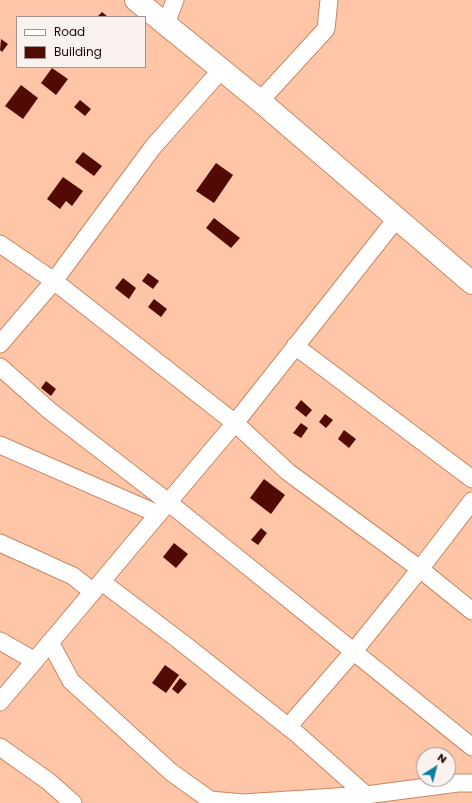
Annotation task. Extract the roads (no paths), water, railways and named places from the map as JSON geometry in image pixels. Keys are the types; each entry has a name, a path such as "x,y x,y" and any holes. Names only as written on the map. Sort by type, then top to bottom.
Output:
{"main road":[{"path":"136,0 260,100 472,283"}],"street":[{"path":"166,24 175,0"},
{"path":"260,100 326,29 329,0"},
{"path":"0,344 54,281 153,147 222,69"},
{"path":"0,702 235,423 397,218"},
{"path":"0,244 54,281 235,423 288,472 420,569 472,611"},
{"path":"296,346 472,479"},
{"path":"0,367 163,508 354,651 472,747"},
{"path":"0,445 163,508"},
{"path":"288,727 354,651 472,501"},
{"path":"0,543 97,587 180,641 288,727 366,795"},
{"path":"0,641 35,661"},
{"path":"50,642 71,681 171,772 210,800 243,803 366,795 458,783 472,783"},
{"path":"0,747 48,781 73,803"}]}
